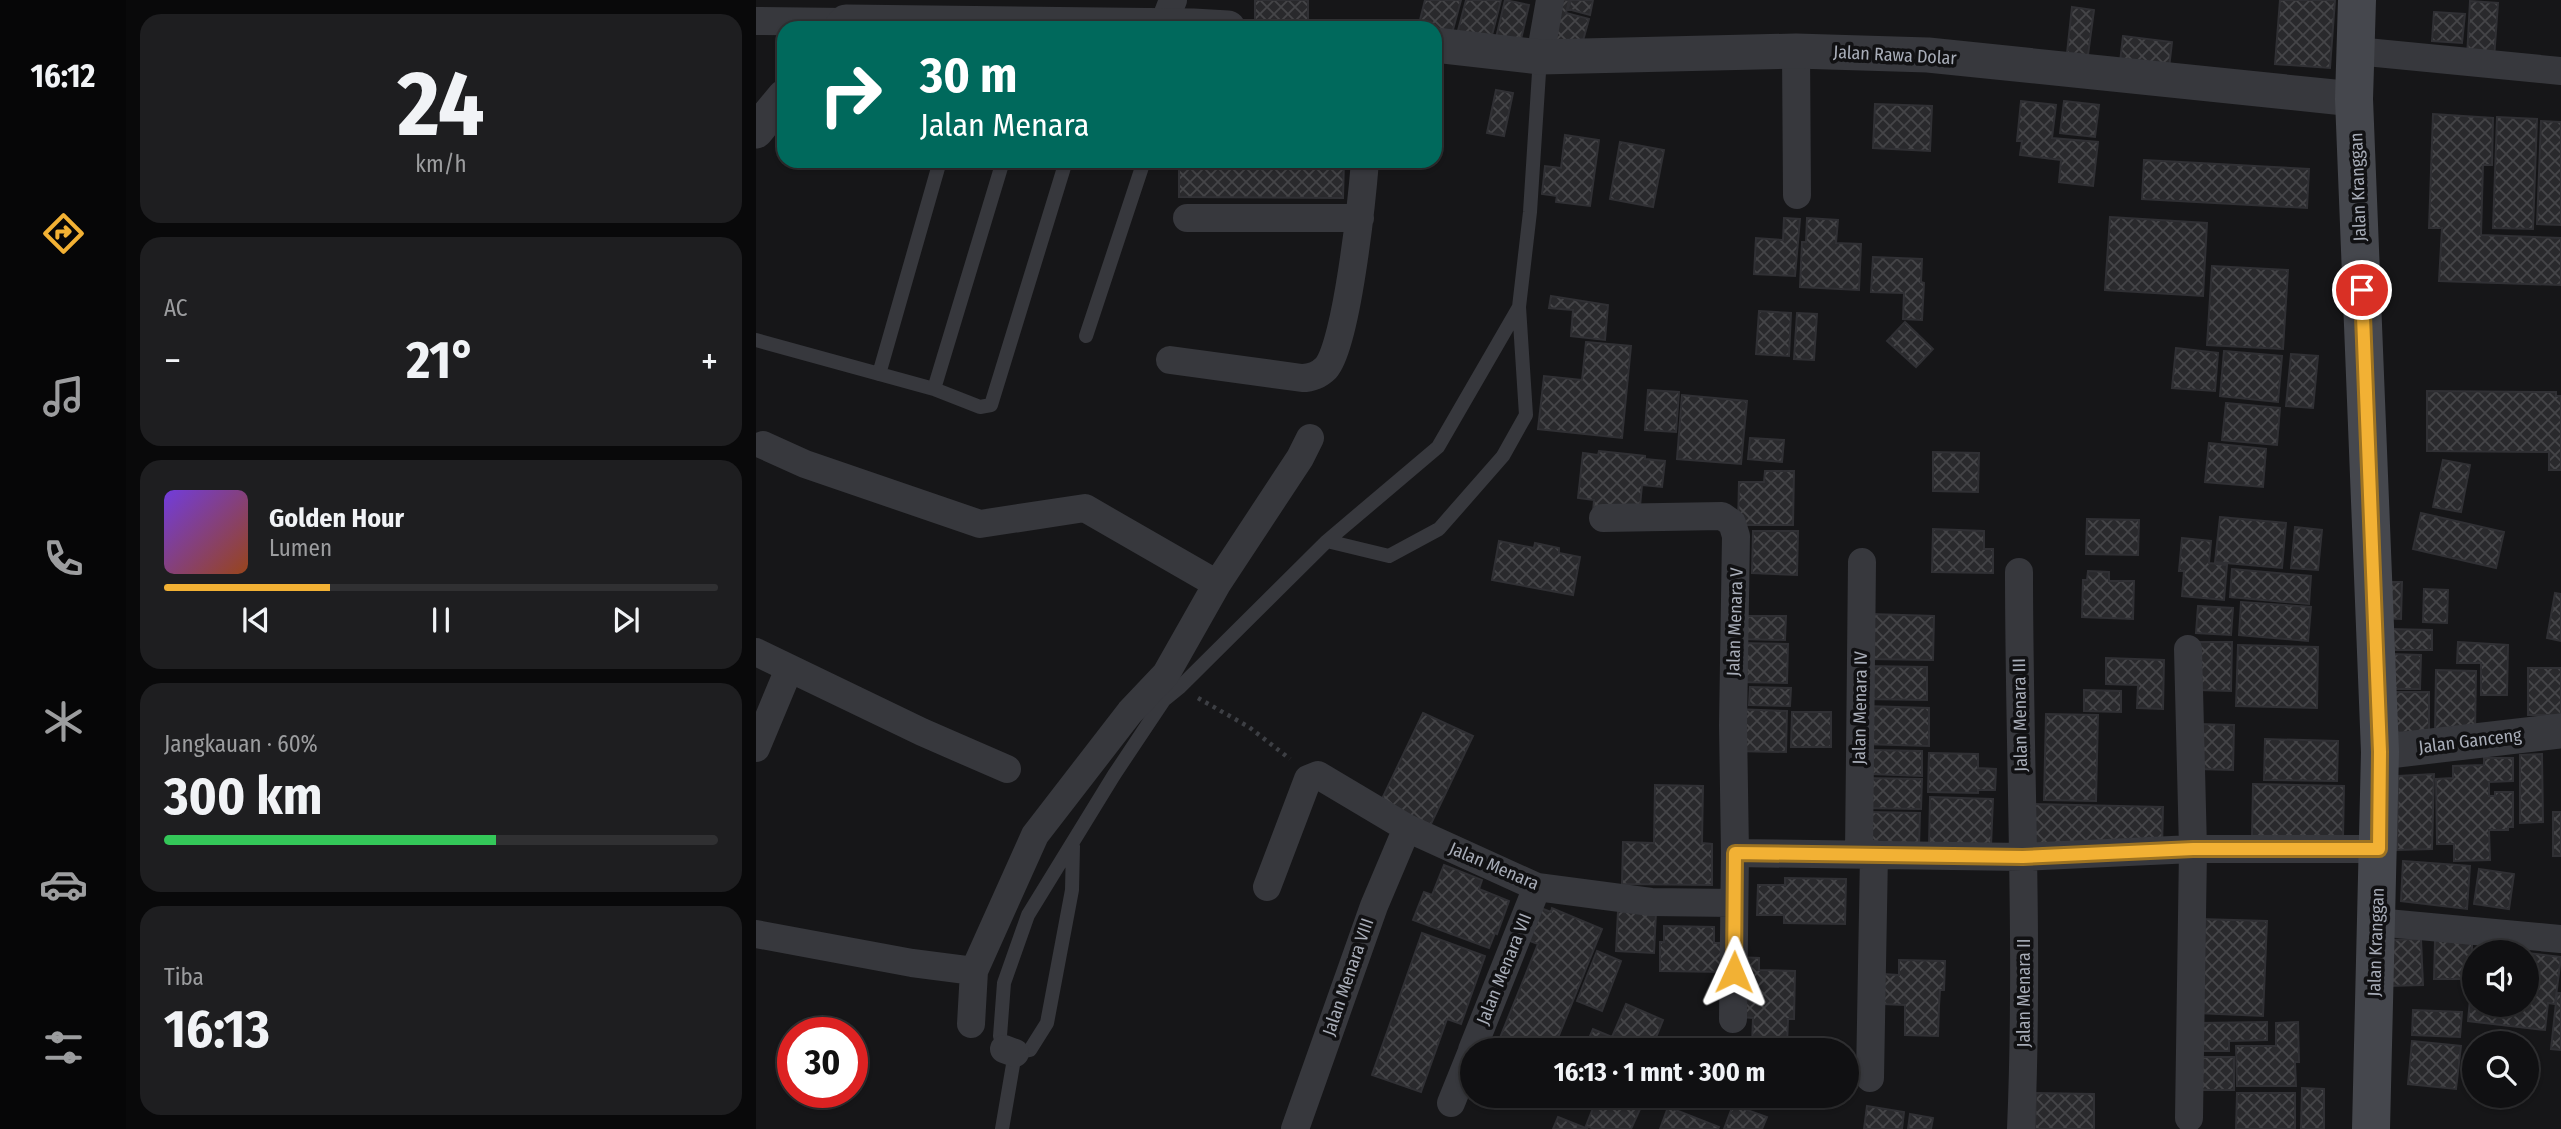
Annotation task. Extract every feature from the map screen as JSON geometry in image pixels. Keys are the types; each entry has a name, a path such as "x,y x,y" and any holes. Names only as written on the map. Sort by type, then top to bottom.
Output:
{"main road":[{"name":"Jalan Kranggan","path":"2357,0 2354,99 2380,752 2371,1129"}],"street":[{"path":"1540,57 1550,0"},
{"path":"1113,21 1180,20"},
{"path":"756,21 777,22"},
{"name":"Jalan Rawa Dolar","path":"1442,46 1540,57 1796,51 1928,55 2354,99"},
{"path":"1796,51 1797,195"},
{"path":"2356,51 2561,71"},
{"path":"756,131 777,106"},
{"path":"1170,360 1302,378 1317,376 1327,367 1336,350 1360,218 1364,168"},
{"path":"1187,218 1360,218"},
{"path":"971,1024 975,971 1035,835 1130,712 1166,674 1217,584 1300,458 1310,438"},
{"path":"763,445 804,464 980,524 1085,508 1217,584"},
{"name":"Jalan Menara V","path":"1603,518 1722,516 1731,523 1736,536 1732,726 1735,853 1733,1018"},
{"name":"Jalan Menara IV","path":"1862,562 1870,1078"},
{"name":"Jalan Menara III","path":"2019,572 2023,857"},
{"path":"2188,649 2193,849 2189,1118"},
{"path":"756,652 1007,769"},
{"path":"756,748 789,669"},
{"name":"Jalan Ganceng","path":"2380,752 2561,731"},
{"path":"1267,887 1308,779 1313,776"},
{"name":"Jalan Menara","path":"1313,776 1325,778 1407,828 1537,887 1651,902 1734,903"},
{"name":"Jalan Menara VIII","path":"1296,1129 1374,906 1407,828"},
{"path":"1735,853 2023,857 2193,849 2379,849"},
{"name":"Jalan Menara II","path":"2021,1129 2025,1046 2023,857"},
{"name":"Jalan Menara VII","path":"1477,1038 1537,887"},
{"path":"2376,922 2561,939"},
{"path":"756,934 912,963 975,971"},
{"name":"Jalan Menara VII","path":"1451,1103 1460,1080"}],"lane":[{"path":"1327,541 1389,556 1439,529 1503,456 1526,415 1519,307 1530,212 1540,57"},
{"path":"879,374 938,168"},
{"path":"934,389 1001,168"},
{"path":"756,340 934,389 980,407 991,405 1064,168"},
{"path":"1086,336 1142,168"},
{"path":"1002,1129 1010,1051 1000,1036 1004,982 1028,915 1114,775 1164,701 1327,541 1438,447 1519,307"},
{"path":"1010,1051 1030,1049 1047,1023 1072,890 1073,845"}],"path":[{"path":"1180,687 1249,727 1313,776"}],"building":[{"path":"1255,0 1308,0 1308,21 1255,21"},
{"path":"1425,0 1461,0 1451,37 1442,32 1442,21 1420,21"},
{"path":"1466,0 1501,0 1489,47 1456,38"},
{"path":"1505,0 1529,5 1519,48 1495,42"},
{"path":"1552,0 1569,0 1566,13 1589,19 1579,55 1545,47"},
{"path":"1571,0 1593,0 1590,15 1568,9"},
{"path":"2280,0 2335,0 2330,68 2275,64"},
{"path":"2470,1 2498,3 2494,59 2467,57"},
{"path":"2072,7 2094,10 2088,55 2067,53"},
{"path":"2434,12 2465,14 2462,43 2432,41"},
{"path":"2123,36 2172,42 2168,77 2119,71"},
{"path":"1496,90 1513,93 1504,136 1487,133"},
{"path":"2021,101 2056,105 2052,138 2098,142 2093,186 2059,182 2061,160 2020,155 2022,141 2017,141"},
{"path":"2064,101 2099,105 2095,137 2060,133"},
{"path":"1875,104 1932,106 1930,151 1873,148"},
{"path":"2433,114 2493,118 2492,165 2483,165 2481,235 2561,238 2561,285 2439,281 2442,228 2429,228"},
{"path":"2497,117 2537,119 2533,229 2493,228"},
{"path":"2541,121 2561,122 2561,225 2537,224"},
{"path":"1565,135 1599,140 1590,206 1556,202 1557,196 1542,194 1545,166 1561,168"},
{"path":"1620,142 1664,150 1653,207 1610,199"},
{"path":"2144,160 2309,169 2307,208 2142,199"},
{"path":"1179,168 1344,168 1343,198 1179,197"},
{"path":"2110,217 2207,223 2203,296 2105,290"},
{"path":"1784,218 1800,219 1795,276 1754,274 1756,238 1783,240"},
{"path":"1807,218 1838,220 1836,243 1861,244 1859,290 1800,287 1802,242 1806,242"},
{"path":"1873,257 1922,259 1922,320 1903,319 1904,293 1871,292"},
{"path":"2212,266 2288,270 2283,349 2207,345"},
{"path":"1551,296 1608,305 1605,340 1571,336 1573,310 1549,308"},
{"path":"1759,311 1791,313 1789,356 1756,354"},
{"path":"1797,313 1817,314 1814,360 1794,359"},
{"path":"1905,322 1933,349 1916,367 1887,341"},
{"path":"1586,342 1631,346 1622,438 1538,429 1544,376 1582,380"},
{"path":"2176,348 2218,353 2215,391 2172,388"},
{"path":"2224,351 2282,356 2278,402 2220,396"},
{"path":"2291,354 2318,356 2313,408 2286,406"},
{"path":"1648,390 1679,392 1676,432 1645,430"},
{"path":"2427,391 2556,392 2556,396 2561,396 2561,470 2549,470 2549,452 2427,451"},
{"path":"1682,395 1747,401 1741,464 1677,459"},
{"path":"2226,403 2280,408 2277,445 2222,440"},
{"path":"1750,438 1784,440 1782,462 1748,459"},
{"path":"2209,443 2266,449 2263,487 2205,482"},
{"path":"1599,451 1665,461 1662,487 1642,485 1639,517 1593,512 1594,500 1578,498 1583,453 1598,455"},
{"path":"1933,452 1979,453 1978,492 1933,491"},
{"path":"2443,460 2470,465 2461,512 2433,507"},
{"path":"1765,471 1794,471 1793,525 1738,525 1739,482 1764,482"},
{"path":"2421,513 2504,532 2496,568 2413,549"},
{"path":"2220,517 2286,523 2282,568 2215,562"},
{"path":"2087,519 2139,520 2138,555 2086,554"},
{"path":"2295,527 2322,530 2318,570 2291,568"},
{"path":"1933,529 1984,531 1984,549 1993,549 1993,573 1932,572"},
{"path":"1753,531 1798,531 1797,575 1752,573"},
{"path":"2182,538 2211,541 2209,563 2227,565 2224,600 2182,596 2184,571 2179,571"},
{"path":"1499,541 1534,548 1535,543 1559,548 1559,553 1580,557 1573,595 1492,580"},
{"path":"2232,569 2311,576 2309,604 2230,597"},
{"path":"2088,571 2109,572 2109,581 2134,581 2133,619 2082,617 2083,580 2087,580"},
{"path":"2382,582 2402,582 2401,619 2381,618"},
{"path":"2424,589 2448,590 2447,623 2423,622"},
{"path":"2555,593 2561,594 2561,641 2547,638"},
{"path":"2241,602 2311,607 2308,641 2239,635"},
{"path":"2198,606 2233,608 2231,635 2196,633"},
{"path":"1871,614 1934,616 1933,660 1869,659"},
{"path":"1741,616 1786,616 1785,640 1740,639"},
{"path":"2389,629 2432,630 2432,650 2389,650"},
{"path":"2199,642 2232,642 2231,691 2198,690"},
{"path":"2458,642 2508,645 2507,695 2481,695 2481,663 2457,663"},
{"path":"1737,643 1788,644 1787,683 1736,682"},
{"path":"2238,645 2318,647 2317,708 2236,706"},
{"path":"2390,654 2421,655 2420,689 2390,689"},
{"path":"2106,658 2164,660 2163,709 2137,708 2138,685 2106,684"},
{"path":"1864,666 1927,667 1927,700 1863,699"},
{"path":"2528,668 2561,668 2561,715 2528,715"},
{"path":"2436,670 2476,671 2475,734 2435,733"},
{"path":"1750,687 1791,688 1790,706 1749,705"},
{"path":"2084,690 2121,691 2121,712 2084,711"},
{"path":"2391,692 2429,692 2429,733 2391,732"},
{"path":"1865,706 1929,708 1929,746 1863,744"},
{"path":"1735,709 1787,711 1786,752 1734,751"},
{"path":"1792,712 1831,712 1831,747 1791,747"},
{"path":"1423,713 1473,736 1430,826 1380,803"},
{"path":"2046,714 2098,715 2096,801 2044,800"},
{"path":"2199,724 2234,725 2233,770 2198,769"},
{"path":"2265,739 2338,741 2337,781 2264,780"},
{"path":"1872,750 1922,751 1922,776 1872,774"},
{"path":"1929,753 1978,754 1978,768 1996,769 1995,790 1978,790 1978,793 1928,792"},
{"path":"2542,754 2543,822 2520,823 2520,755"},
{"path":"2484,758 2513,758 2513,781 2489,782 2489,796 2495,796 2495,792 2513,792 2513,827 2508,827 2508,830 2489,830 2490,860 2454,861 2454,844 2437,844 2436,779 2453,778 2453,766 2484,765"},
{"path":"2434,774 2432,849 2397,850 2398,776"},
{"path":"1863,778 1922,779 1921,809 1863,808"},
{"path":"2253,784 2344,786 2343,839 2252,838"},
{"path":"1655,785 1703,786 1702,843 1712,844 1712,885 1622,884 1623,842 1654,843"},
{"path":"1930,797 1993,799 1991,846 1929,845"},
{"path":"2032,804 2163,807 2162,850 2030,847"},
{"path":"1869,812 1920,813 1919,847 1868,846"},
{"path":"2553,812 2561,812 2561,856 2553,856"},
{"path":"2403,861 2470,866 2467,909 2401,901"},
{"path":"1444,865 1482,880 1479,889 1509,901 1489,948 1413,920 1424,892 1432,895"},
{"path":"2479,869 2514,874 2509,909 2474,904"},
{"path":"1785,878 1846,879 1845,924 1784,923 1784,915 1757,915 1758,885 1785,885"},
{"path":"1538,907 1551,912 1552,908 1602,929 1558,1038 1500,1038 1538,944 1525,939"},
{"path":"1618,911 1656,912 1654,953 1616,951"},
{"path":"2200,919 2267,921 2263,1016 2197,1013"},
{"path":"1664,926 1714,927 1714,943 1727,943 1726,972 1660,971 1660,942 1664,942"},
{"path":"1422,933 1485,956 1461,1024 1447,1019 1421,1092 1372,1075"},
{"path":"2421,939 2423,985 2389,986 2388,940"},
{"path":"2435,940 2462,943 2462,979 2434,979"},
{"path":"1597,951 1621,961 1602,1011 1577,1001"},
{"path":"2539,954 2561,957 2555,1004 2548,1003 2545,1030 2468,1021 2468,1017 2539,1017"},
{"path":"1737,957 1759,958 1759,970 1795,971 1794,1019 1788,1019 1787,1038 1752,1038 1753,1018 1743,1017"},
{"path":"1899,960 1945,961 1944,990 1940,990 1938,1036 1905,1035 1905,1005 1883,1004 1884,974 1899,975"},
{"path":"2557,993 2561,993 2561,1050 2551,1049"},
{"path":"1626,1004 1663,1020 1656,1038 1589,1038 1593,1029 1612,1037"},
{"path":"2413,1010 2462,1012 2460,1037 2412,1035"},
{"path":"2267,1022 2267,1040 2229,1041 2229,1051 2198,1051 2198,1023"},
{"path":"2298,1022 2299,1062 2295,1062 2296,1086 2237,1086 2236,1046 2276,1046 2276,1023"},
{"path":"2412,1041 2461,1046 2456,1089 2408,1084"},
{"path":"2190,1057 2234,1057 2234,1090 2191,1090"},
{"path":"2302,1088 2324,1089 2324,1129 2301,1129"},
{"path":"2036,1093 2094,1094 2094,1129 2035,1129"},
{"path":"2237,1093 2295,1093 2295,1129 2236,1129"},
{"path":"1867,1106 1904,1112 1902,1129 1864,1129"},
{"path":"1593,1108 1641,1108 1631,1129 1594,1129 1586,1126"},
{"path":"1668,1108 1719,1127 1718,1129 1660,1129"},
{"path":"1732,1108 1742,1108 1767,1117 1762,1129 1724,1129"},
{"path":"1910,1114 1933,1118 1931,1129 1908,1129"},
{"path":"1558,1117 1588,1129 1553,1129"}],"route":[{"path":"1734,972 1735,853 2023,857 2193,849 2379,849 2380,752 2362,290"}]}
